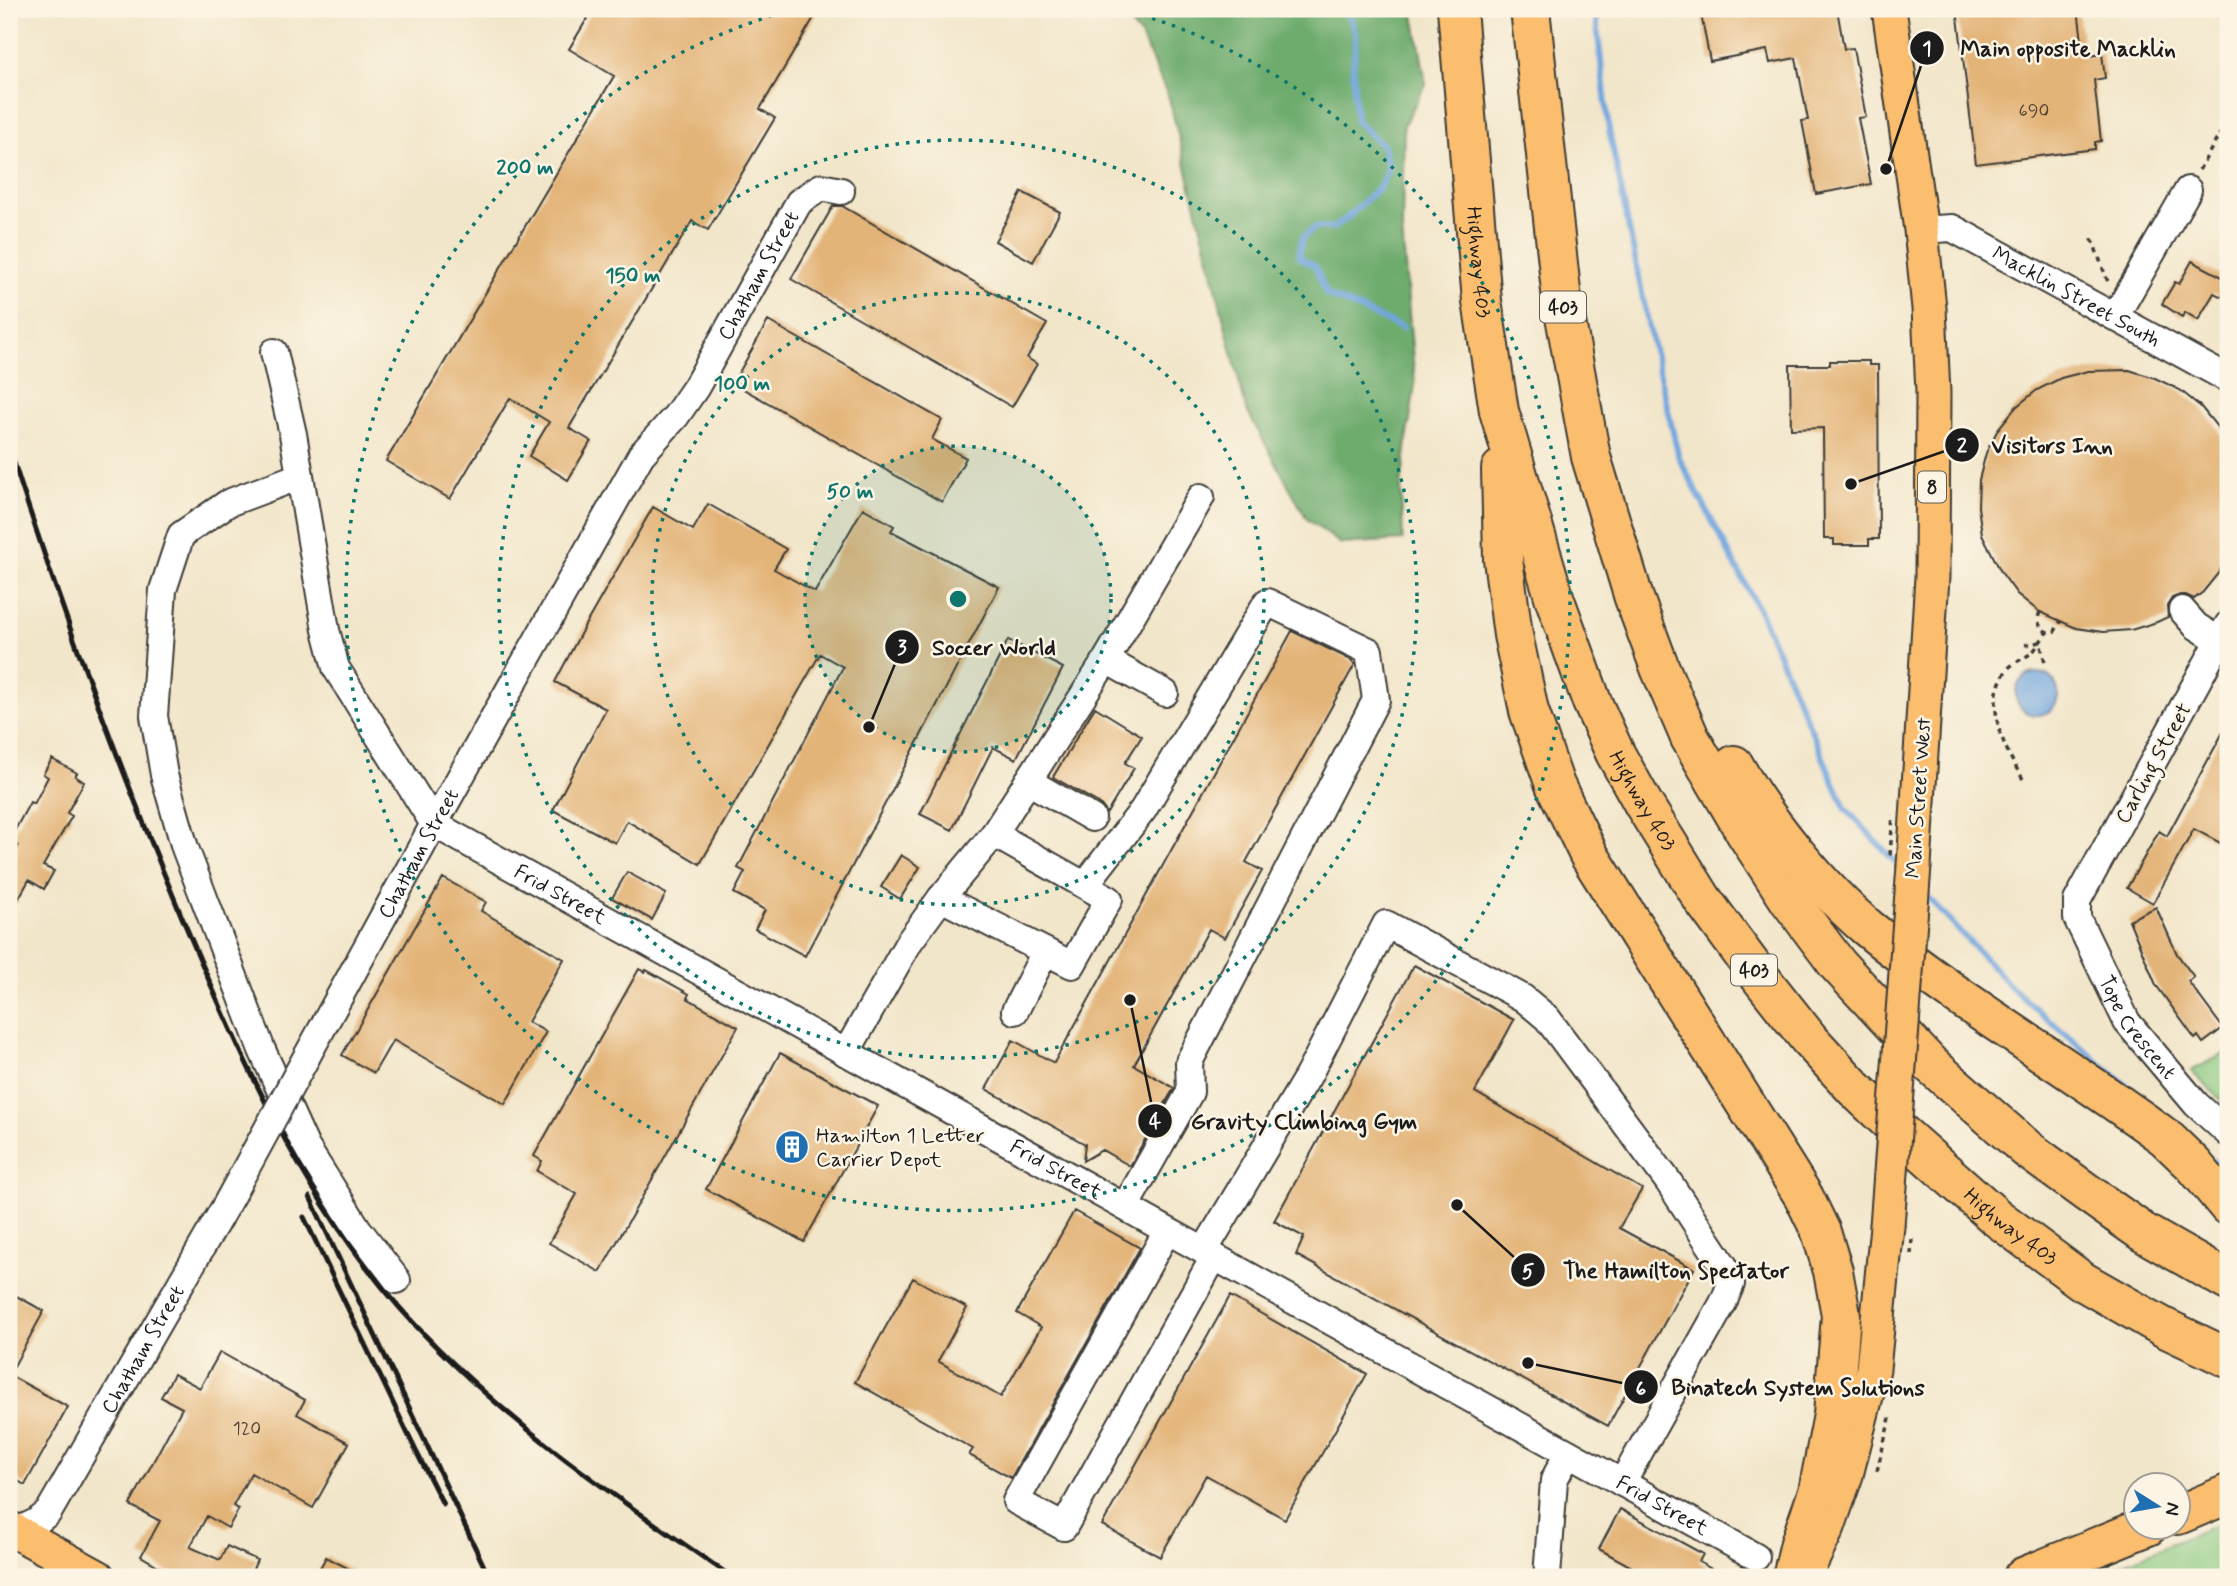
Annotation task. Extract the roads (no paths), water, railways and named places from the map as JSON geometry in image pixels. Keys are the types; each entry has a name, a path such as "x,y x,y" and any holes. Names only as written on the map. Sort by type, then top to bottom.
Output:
{"highway":[{"name":"Highway 403","path":"1457,9 1482,300 1499,411 1555,600 1592,702 1615,753 1703,900 1809,1040 1855,1089 1996,1217 2082,1282 2163,1327 2228,1358"},
{"name":"403","path":"1530,9 1562,300 1591,457 1634,598 1689,738 1790,901 1839,965 1930,1064 2027,1149 2144,1233 2228,1281"},
{"path":"1499,411 1503,559 1513,635 1529,711 1555,785 1589,855 1804,1197 1821,1232 1833,1271 1841,1315 1833,1415 1818,1492 1792,1577"},
{"path":"1634,598 1668,647 1742,779 1769,819 1834,896 1868,928 1931,976 2166,1138 2193,1164 2228,1206"},
{"path":"2192,1509 2228,1494"},
{"path":"2024,1577 2122,1537"}],"main road":[{"name":"Main Street West","path":"1804,1577 1828,1528 1846,1475 1873,1369 1888,1226 1932,564 1933,393 1929,309 1921,230 1889,9"},
{"path":"11,1532 98,1577"}],"street":[{"name":"Chatham Street","path":"11,1532 48,1513 226,1205 434,824 636,463 676,416 696,387 799,202 821,187 841,191"},
{"path":"2115,317 2188,190"},
{"name":"Macklin Street South","path":"1921,230 1951,228 2228,379"},
{"path":"274,352 293,434 326,630 336,668 434,824"},
{"path":"299,476 228,503 181,535 163,590 154,716 164,775 186,848 262,1050 306,1147 358,1229 397,1280"},
{"path":"846,1053 909,942 994,834 1106,660 1201,497"},
{"path":"1085,885 1143,810 1267,602 1369,651 1376,700 1189,1062 1189,1092 1125,1207"},
{"path":"2182,610 2196,626 2224,633"},
{"name":"Carling Street","path":"2077,901 2224,633"},
{"path":"1106,660 1165,693"},
{"path":"1028,780 1092,818"},
{"name":"Frid Street","path":"434,824 1756,1557"},
{"path":"942,898 1072,965 1109,899 994,834"},
{"name":"Tope Crescent","path":"2077,901 2077,918 2127,1022 2196,1104 2228,1133"},
{"path":"1167,1231 1016,1501 1064,1527 1209,1254 1308,1076 1386,924 1523,998 1546,1018 1668,1181 1724,1265 1731,1284 1723,1303 1622,1483"},
{"path":"1015,1011 1045,952"},
{"path":"1547,1577 1554,1480 1568,1452"}],"water":[{"path":"2037,673 2052,679 2058,694 2052,709 2037,715 2022,709 2016,694 2022,679"}],"waterway":[{"path":"1347,9 1356,35 1353,70 1356,121 1383,146 1388,167 1381,185 1346,219 1333,228 1316,227 1302,238 1299,257 1315,266 1327,295 1403,328"},
{"path":"1595,9 1609,130 1649,328 1679,458 1761,614 1845,808 1902,869"},
{"path":"1924,893 2015,991 2134,1092"},
{"path":"2214,1161 2228,1173"}],"railway":[{"path":"9,447 90,682 181,915 250,1070 275,1120 331,1217 363,1263 399,1307 475,1384 600,1485 732,1577"},
{"path":"310,1197 489,1577"},
{"path":"304,1217 443,1504"}],"place":[{"name":"Main opposite Macklin","path":"1886,169"},
{"name":"Visitors Inn","path":"1851,484"},
{"name":"Soccer World","path":"869,727"},
{"name":"Gravity Climbing Gym","path":"1130,1000"},
{"name":"Hamilton 1 Letter Carrier Depot","path":"792,1147"},
{"name":"The Hamilton Spectator","path":"1457,1205"},
{"name":"Binatech System Solutions","path":"1528,1363"}]}
